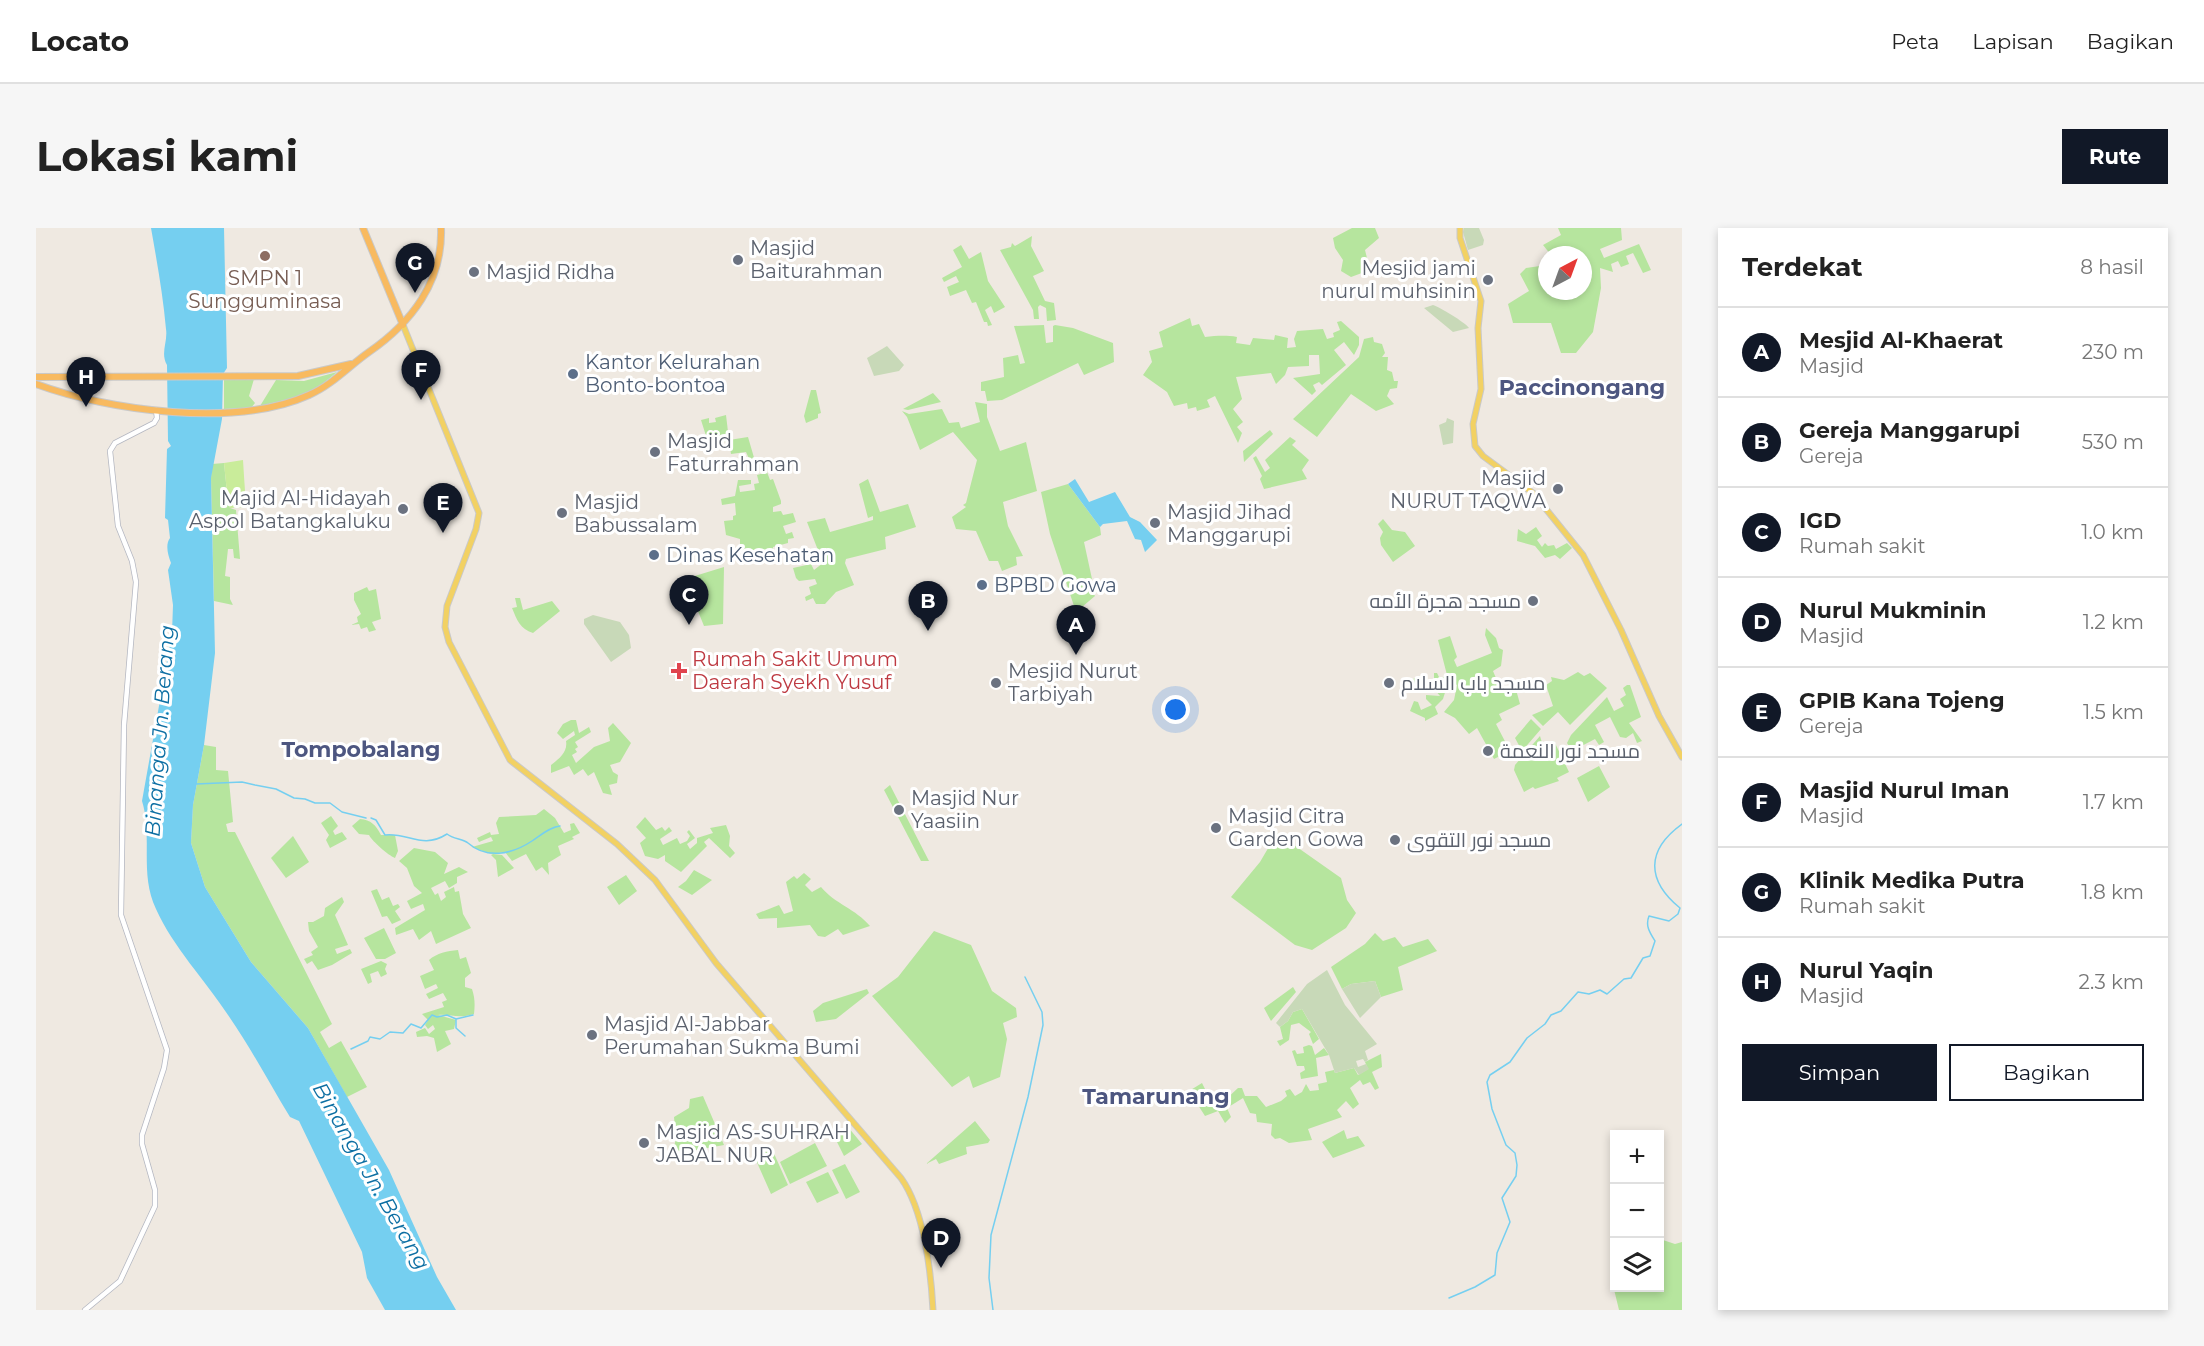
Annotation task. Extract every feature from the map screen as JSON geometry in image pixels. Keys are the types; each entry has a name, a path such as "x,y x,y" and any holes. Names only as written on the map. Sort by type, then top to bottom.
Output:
{"highway":[{"path":"363,228 403,325"},
{"path":"351,364 298,376 38,377 38,384 109,406 157,410 226,411 276,407 299,399 324,387 403,325 432,282 439,259 441,228"}],"main road":[{"path":"1460,228 1460,238 1482,301 1478,328 1481,389 1473,424 1474,442 1483,456 1533,493 1583,555 1618,624 1659,716 1682,757"},
{"path":"403,325 479,513 476,529 447,606 446,632 507,755 528,777 617,844 655,880 716,963 901,1178 912,1196 917,1213 933,1310"},
{"path":"85,1310 120,1281 154,1208 156,1192 142,1135 167,1053 122,918 125,708 136,579 118,526 111,448 118,441 154,423 157,410"}],"green space":[{"path":"1352,228 1375,228 1379,238 1365,250 1370,270 1351,277 1341,271 1343,260 1335,248 1333,238"},
{"path":"1464,228 1479,228 1484,240 1483,245 1468,250"},
{"path":"1558,228 1621,228 1622,240 1600,249 1604,258 1639,244 1651,270 1643,273 1633,253 1626,256 1629,264 1621,267 1618,261 1611,264 1613,272 1600,268 1601,288 1593,332 1576,353 1561,353 1551,323 1513,323 1508,304 1529,291 1520,274 1526,268 1538,266 1538,300 1592,300 1592,246 1543,245 1561,235"},
{"path":"1032,236 1031,246 1044,271 1033,276 1045,301 1054,303 1056,320 1047,321 1046,308 1040,305 1038,307 1039,319 1034,319 1033,310 1000,250 1011,247 1012,243 1015,246"},
{"path":"961,245 969,259 981,252 988,281 1005,307 994,313 991,306 985,310 992,325 988,326 987,322 984,322 976,302 972,303 966,290 950,296 947,287 959,282 956,276 944,282 942,278 962,267 953,250"},
{"path":"1433,305 1469,328 1453,332 1424,308"},
{"path":"1190,318 1192,326 1199,324 1205,337 1237,337 1236,343 1250,345 1253,338 1274,340 1275,335 1288,338 1287,348 1296,347 1294,339 1297,331 1323,329 1327,339 1334,337 1333,333 1340,330 1337,322 1341,321 1359,337 1359,345 1354,355 1344,342 1334,350 1346,365 1322,385 1319,382 1313,385 1316,391 1312,395 1293,378 1320,374 1319,355 1309,355 1309,366 1288,367 1285,375 1276,384 1271,373 1236,377 1242,399 1233,409 1243,422 1237,427 1242,433 1238,443 1215,396 1207,400 1210,407 1197,411 1196,407 1188,409 1187,403 1174,406 1167,392 1143,375 1152,362 1149,351 1163,347 1159,332"},
{"path":"1044,325 1046,343 1053,342 1053,326 1055,325 1073,328 1113,343 1114,362 1084,375 1078,363 1002,400 987,401 985,391 981,391 981,382 1004,377 1003,358 1018,355 1020,364 1025,363 1014,326"},
{"path":"1373,337 1374,342 1382,344 1385,353 1382,357 1388,357 1387,370 1392,372 1394,381 1398,381 1397,388 1390,389 1387,396 1394,404 1376,411 1351,394 1317,437 1293,419 1359,357 1364,339"},
{"path":"887,346 904,365 899,371 874,376 867,358"},
{"path":"337,372 310,394 260,406 276,380 304,381"},
{"path":"224,379 254,379 249,396 255,403 251,408 224,409"},
{"path":"811,390 816,390 821,413 818,414 818,418 806,423 804,416"},
{"path":"933,393 941,402 908,410 903,409"},
{"path":"975,402 987,404 987,417 1000,451 1026,442 1037,491 1003,502 1008,526 1023,556 1016,557 1017,565 1002,571 998,561 989,561 976,531 956,529 952,517 966,507 963,505 966,503 977,460 953,432 920,450 907,417 902,411 909,414 942,409 949,423 959,422 961,428 980,422"},
{"path":"726,415 729,440 725,442 721,436 707,439 701,420 709,418 709,423 716,422 715,418"},
{"path":"1447,418 1454,421 1453,443 1443,445 1439,425 1446,422"},
{"path":"1270,430 1273,434 1244,462 1243,451"},
{"path":"748,437 755,461 750,461 746,452 731,454 729,440"},
{"path":"1290,437 1296,441 1292,445 1309,460 1302,470 1307,479 1264,489 1260,479 1262,476 1253,458 1256,456 1265,472 1270,468 1265,460"},
{"path":"243,460 246,507 230,508 224,463"},
{"path":"224,463 228,502 230,508 236,510 240,559 234,558 233,549 228,549 225,576 230,577 230,599 233,605 214,601 212,464"},
{"path":"767,472 770,480 773,479 781,501 781,504 773,507 773,512 781,511 783,515 793,513 796,522 783,526 786,534 792,532 794,538 788,539 788,543 773,547 773,556 746,558 740,548 740,539 726,535 724,521 733,520 733,516 736,515 735,503 722,505 721,499 735,496 738,480 751,480 751,484 739,486 740,492 755,490 754,484 759,483 757,475"},
{"path":"868,479 880,512 908,504 916,527 885,537 886,549 846,559 845,563 854,585 836,592 825,604 816,604 813,598 806,601 805,597 811,594 809,587 817,584 815,579 799,581 793,568 811,564 814,570 823,563 807,522 825,518 830,532 873,520 873,516 868,518 859,484"},
{"path":"1068,484 1100,527 1101,535 1084,542 1092,579 1089,586 1095,596 1076,612 1050,534 1041,492"},
{"path":"1383,519 1392,530 1405,532 1415,546 1393,562 1381,545 1380,538 1383,532 1378,524"},
{"path":"1536,527 1542,536 1537,540 1542,547 1545,543 1548,546 1554,545 1556,549 1567,543 1572,548 1560,559 1555,555 1545,558 1535,546 1517,541 1518,529 1526,534"},
{"path":"724,567 723,624 704,626 685,579"},
{"path":"367,587 369,591 376,589 381,619 372,622 376,630 369,632 367,627 361,629 359,624 351,625 358,622 357,617 361,614 354,600 354,593"},
{"path":"515,598 520,598 523,610 552,601 560,611 533,633 525,629 517,620 512,608 517,607"},
{"path":"593,615 620,622 629,635 631,648 611,662 584,624 584,619"},
{"path":"1486,628 1496,638 1499,648 1503,650 1501,666 1493,671 1502,692 1515,686 1520,704 1499,714 1502,720 1496,724 1510,751 1494,759 1477,728 1469,734 1455,718 1444,712 1454,700 1457,685 1453,683 1447,686 1443,699 1435,707 1438,714 1425,721 1425,718 1410,711 1414,701 1418,702 1421,710 1432,705 1426,699 1426,695 1440,696 1435,690 1413,683 1414,678 1429,682 1434,679 1434,673 1437,673 1440,679 1447,675 1438,640 1450,636 1457,657 1454,660 1457,667 1492,653 1485,635"},
{"path":"1578,672 1584,676 1590,673 1607,688 1570,725 1558,712 1543,726 1532,715 1553,706 1546,685 1552,681 1551,677 1564,680"},
{"path":"1630,685 1641,717 1629,723 1642,741 1637,743 1633,733 1626,738 1620,737 1610,717 1595,725 1604,742 1599,745 1595,739 1572,751 1567,743 1571,735 1607,697 1614,711 1624,706 1620,699 1626,695 1623,688"},
{"path":"1531,719 1541,729 1522,751 1515,738"},
{"path":"576,720 579,733 589,727 591,732 575,742 578,747 575,749 577,752 572,755 576,763 594,747 610,741 608,728 613,723 631,743 620,762 610,765 613,772 618,775 617,783 609,785 612,795 603,793 594,772 588,776 583,769 574,775 569,766 551,773 551,765 564,752 566,741 575,735 574,731 563,739 557,733 563,724"},
{"path":"1540,736 1543,746 1554,741 1569,772 1557,778 1559,781 1535,789 1533,787 1524,792 1514,770 1515,765"},
{"path":"204,745 216,747 216,770 228,771 233,822 226,824 228,832 235,832 332,1024 320,1032 329,1048 341,1041 367,1087 347,1097 308,1028 251,962 205,887 191,843 193,805"},
{"path":"1599,766 1610,787 1588,802 1577,778"},
{"path":"890,785 929,861 921,861 884,790"},
{"path":"544,809 555,818 564,833 571,830 570,824 574,823 580,833 572,837 574,839 558,846 561,855 548,863 549,875 542,867 536,871 526,854 512,861 505,852 491,854 472,847 493,841 491,837 479,842 477,838 490,832 491,835 499,834 496,823 499,817 536,815"},
{"path":"331,816 338,826 333,831 335,835 342,832 347,839 330,848 326,840 329,835 321,823"},
{"path":"645,817 656,830 662,827 665,831 669,827 672,831 660,839 663,845 677,838 680,844 687,841 690,836 687,832 689,830 695,838 687,844 690,849 697,843 697,838 713,833 710,828 726,825 730,836 729,846 735,853 730,858 709,838 704,842 707,846 681,872 665,861 665,855 658,859 645,856 640,843 646,838 636,827"},
{"path":"360,819 373,824 381,835 395,835 398,851 395,858 369,835 359,834 352,826"},
{"path":"1277,833 1341,878 1347,900 1356,913 1346,928 1312,950 1295,945 1231,897 1260,862"},
{"path":"293,836 309,862 286,878 271,858"},
{"path":"414,848 435,852 448,863 444,874 459,867 468,872 457,877 457,883 449,888 445,881 431,888 435,895 438,893 441,901 446,897 444,892 454,887 455,892 459,891 463,914 471,928 436,944 431,931 419,940 413,929 396,935 395,928 425,910 423,904 411,909 407,901 422,893 414,886 407,868 399,861"},
{"path":"491,855 502,855 514,868 498,877 496,860"},
{"path":"694,870 712,880 692,895 678,887"},
{"path":"804,873 811,879 805,885 812,892 821,887 870,926 843,935 838,929 825,937 818,936 810,925 777,928 777,918 759,919 756,914 779,905 784,914 793,911 786,882 794,876 797,879"},
{"path":"626,875 637,891 619,905 607,887"},
{"path":"377,889 382,900 389,897 393,906 398,904 400,907 395,911 401,920 392,924 387,916 382,917 371,891"},
{"path":"342,897 344,902 335,915 348,945 335,949 337,954 350,949 352,953 318,970 312,961 307,964 304,959 313,955 311,952 318,947 309,931 308,922 324,916 325,908"},
{"path":"384,928 396,953 385,959 376,959 364,938"},
{"path":"934,931 971,945 992,991 1016,1008 1017,1017 1003,1023 1007,1039 1000,1077 973,1088 969,1076 952,1087 872,996 898,977"},
{"path":"1375,933 1383,941 1395,937 1403,947 1428,939 1437,951 1398,967 1403,990 1381,997 1375,981 1351,984 1342,989 1331,967 1365,944"},
{"path":"458,950 460,959 466,957 471,973 465,978 465,987 472,989 475,1002 474,1014 438,1015 456,1020 454,1029 445,1031 451,1044 437,1052 434,1038 417,1037 416,1032 425,1028 429,1034 435,1029 433,1025 428,1029 425,1025 428,1020 422,1014 444,1007 442,1002 447,1000 443,993 429,999 426,994 438,988 436,984 425,989 420,976 434,970 429,960 442,953"},
{"path":"381,961 387,964 385,969 387,974 381,977 378,971 370,974 372,982 368,984 361,969"},
{"path":"1327,970 1345,1005 1377,1044 1365,1051 1368,1060 1356,1061 1358,1067 1366,1064 1369,1069 1359,1075 1354,1068 1335,1073 1329,1055 1302,1009 1293,1012 1288,1021 1280,1027 1276,1023 1307,984"},
{"path":"1375,981 1381,997 1360,1018 1342,989 1351,984"},
{"path":"1293,987 1296,992 1271,1021 1264,1008"},
{"path":"867,989 869,993 836,1019 816,1022 813,1011 823,1003"},
{"path":"1302,1009 1319,1039 1313,1044 1309,1034 1311,1032 1299,1023 1291,1025 1289,1040 1280,1046 1277,1041 1283,1039 1280,1027 1288,1021 1293,1012"},
{"path":"1312,1046 1315,1055 1324,1048 1329,1055 1316,1058 1318,1076 1301,1079 1300,1073 1305,1070 1304,1066 1297,1066 1292,1051 1295,1050 1297,1054 1304,1053 1303,1047"},
{"path":"1381,1054 1382,1067 1372,1072 1379,1088 1375,1090 1370,1082 1363,1085 1360,1080 1350,1088 1359,1104 1353,1109 1346,1101 1337,1110 1342,1117 1308,1129 1312,1140 1289,1143 1280,1138 1275,1139 1271,1135 1272,1124 1257,1122 1256,1114 1250,1113 1243,1098 1227,1108 1231,1117 1225,1123 1218,1111 1205,1116 1189,1091 1202,1083 1207,1093 1214,1096 1216,1103 1223,1102 1238,1088 1242,1088 1245,1096 1257,1096 1266,1107 1281,1101 1287,1096 1285,1091 1290,1089 1295,1096 1302,1092 1306,1084 1310,1091 1319,1090 1318,1084 1327,1082 1325,1072 1334,1070 1335,1073 1354,1068 1358,1075 1368,1069 1365,1062"},
{"path":"703,1096 724,1145 686,1152 673,1150 676,1139 674,1117 689,1108 690,1099"},
{"path":"975,1121 990,1140 988,1143 966,1147 967,1154 939,1164 936,1159 926,1164"},
{"path":"848,1127 862,1144 844,1156 833,1134"},
{"path":"1344,1130 1347,1139 1358,1136 1365,1146 1333,1158 1322,1142"},
{"path":"815,1143 827,1166 790,1184 780,1162"},
{"path":"772,1149 788,1185 771,1194 755,1158"},
{"path":"845,1164 860,1192 846,1199 832,1170"},
{"path":"828,1172 839,1193 817,1203 806,1182"},
{"path":"1664,1240 1675,1244 1682,1242 1682,1310 1619,1310 1615,1292 1664,1292"}],"water":[{"name":"Binanga Jn. Berang","path":"151,228 224,228 227,368 223,374 222,419 211,478 215,653 204,745 193,805 191,843 205,887 251,962 308,1028 389,1170 437,1277 456,1310 385,1310 367,1278 362,1252 299,1121 290,1117 236,1027 171,937 151,896 142,801 172,633 173,605 168,570 171,563 167,547 170,538 168,520 165,518 167,449 171,446 168,441 167,365 164,356 166,334 162,291"},
{"path":"1075,479 1089,502 1115,492 1130,517 1140,522 1157,540 1145,552 1141,540 1135,539 1127,521 1103,524 1100,527 1068,484"}],"waterway":[{"path":"196,784 242,782 276,789 294,798 315,803 330,803 342,812 366,818"},
{"path":"371,818 376,820 385,835 422,841 438,839 447,834 491,853 507,852 524,846 549,830 560,826"},
{"path":"1449,1298 1495,1275 1497,1253 1510,1222 1502,1198 1516,1176 1517,1165 1515,1153 1506,1145 1492,1109 1487,1082 1490,1075 1510,1062 1527,1038 1545,1024 1551,1015 1561,1011 1578,992 1589,994 1600,990 1607,994 1624,979 1631,978 1643,958 1650,956 1655,941 1648,926 1649,916 1669,921 1678,914 1680,908 1661,887 1656,876 1655,865 1662,844 1682,824"},
{"path":"993,1310 989,1278 991,1235 1028,1097 1043,1025 1042,1012 1025,977"},
{"path":"351,1049 368,1041 370,1037 380,1039 390,1032 403,1033 411,1024 421,1028 432,1015 437,1017 447,1015 456,1019 473,1015"},
{"path":"456,1020 456,1028 465,1036"}],"place":[{"name":"SMPN 1 Sungguminasa","path":"265,256"},
{"name":"Masjid Baiturahman","path":"738,260"},
{"name":"Masjid Ridha","path":"474,272"},
{"name":"Mesjid jami nurul muhsinin","path":"1488,280"},
{"name":"Klinik Medika Putra","path":"415,293"},
{"name":"Kantor Kelurahan Bonto-bontoa","path":"573,374"},
{"name":"Masjid Nurul Iman","path":"421,400"},
{"name":"Nurul Yaqin","path":"86,407"},
{"name":"Masjid Faturrahman","path":"655,452"},
{"name":"Masjid NURUT TAQWA","path":"1558,489"},
{"name":"Majid Al-Hidayah Aspol Batangkaluku","path":"403,509"},
{"name":"Masjid Babussalam","path":"562,513"},
{"name":"Masjid Jihad Manggarupi","path":"1155,523"},
{"name":"GPIB Kana Tojeng","path":"443,533"},
{"name":"Dinas Kesehatan","path":"654,555"},
{"name":"BPBD Gowa","path":"982,585"},
{"name":"مسجد هجرة الأمه","path":"1533,601"},
{"name":"IGD","path":"689,625"},
{"name":"Gereja Manggarupi","path":"928,631"},
{"name":"Mesjid Al-Khaerat","path":"1076,655"},
{"name":"Rumah Sakit Umum Daerah Syekh Yusuf","path":"679,671"},
{"name":"Mesjid Nurut Tarbiyah","path":"996,683"},
{"name":"مسجد باب السلام","path":"1389,683"},
{"name":"مسجد نور النعمة","path":"1488,751"},
{"name":"Masjid Nur Yaasiin","path":"899,810"},
{"name":"Masjid Citra Garden Gowa","path":"1216,828"},
{"name":"مسجد نور التقوى","path":"1395,840"},
{"name":"Masjid Al-Jabbar Perumahan Sukma Bumi","path":"592,1035"},
{"name":"Masjid AS-SUHRAH JABAL NUR","path":"644,1143"},
{"name":"Nurul Mukminin","path":"941,1268"}],"district":[{"name":"Paccinongang","path":"1582,387"},
{"name":"Tompobalang","path":"361,749"},
{"name":"Tamarunang","path":"1156,1096"}]}
